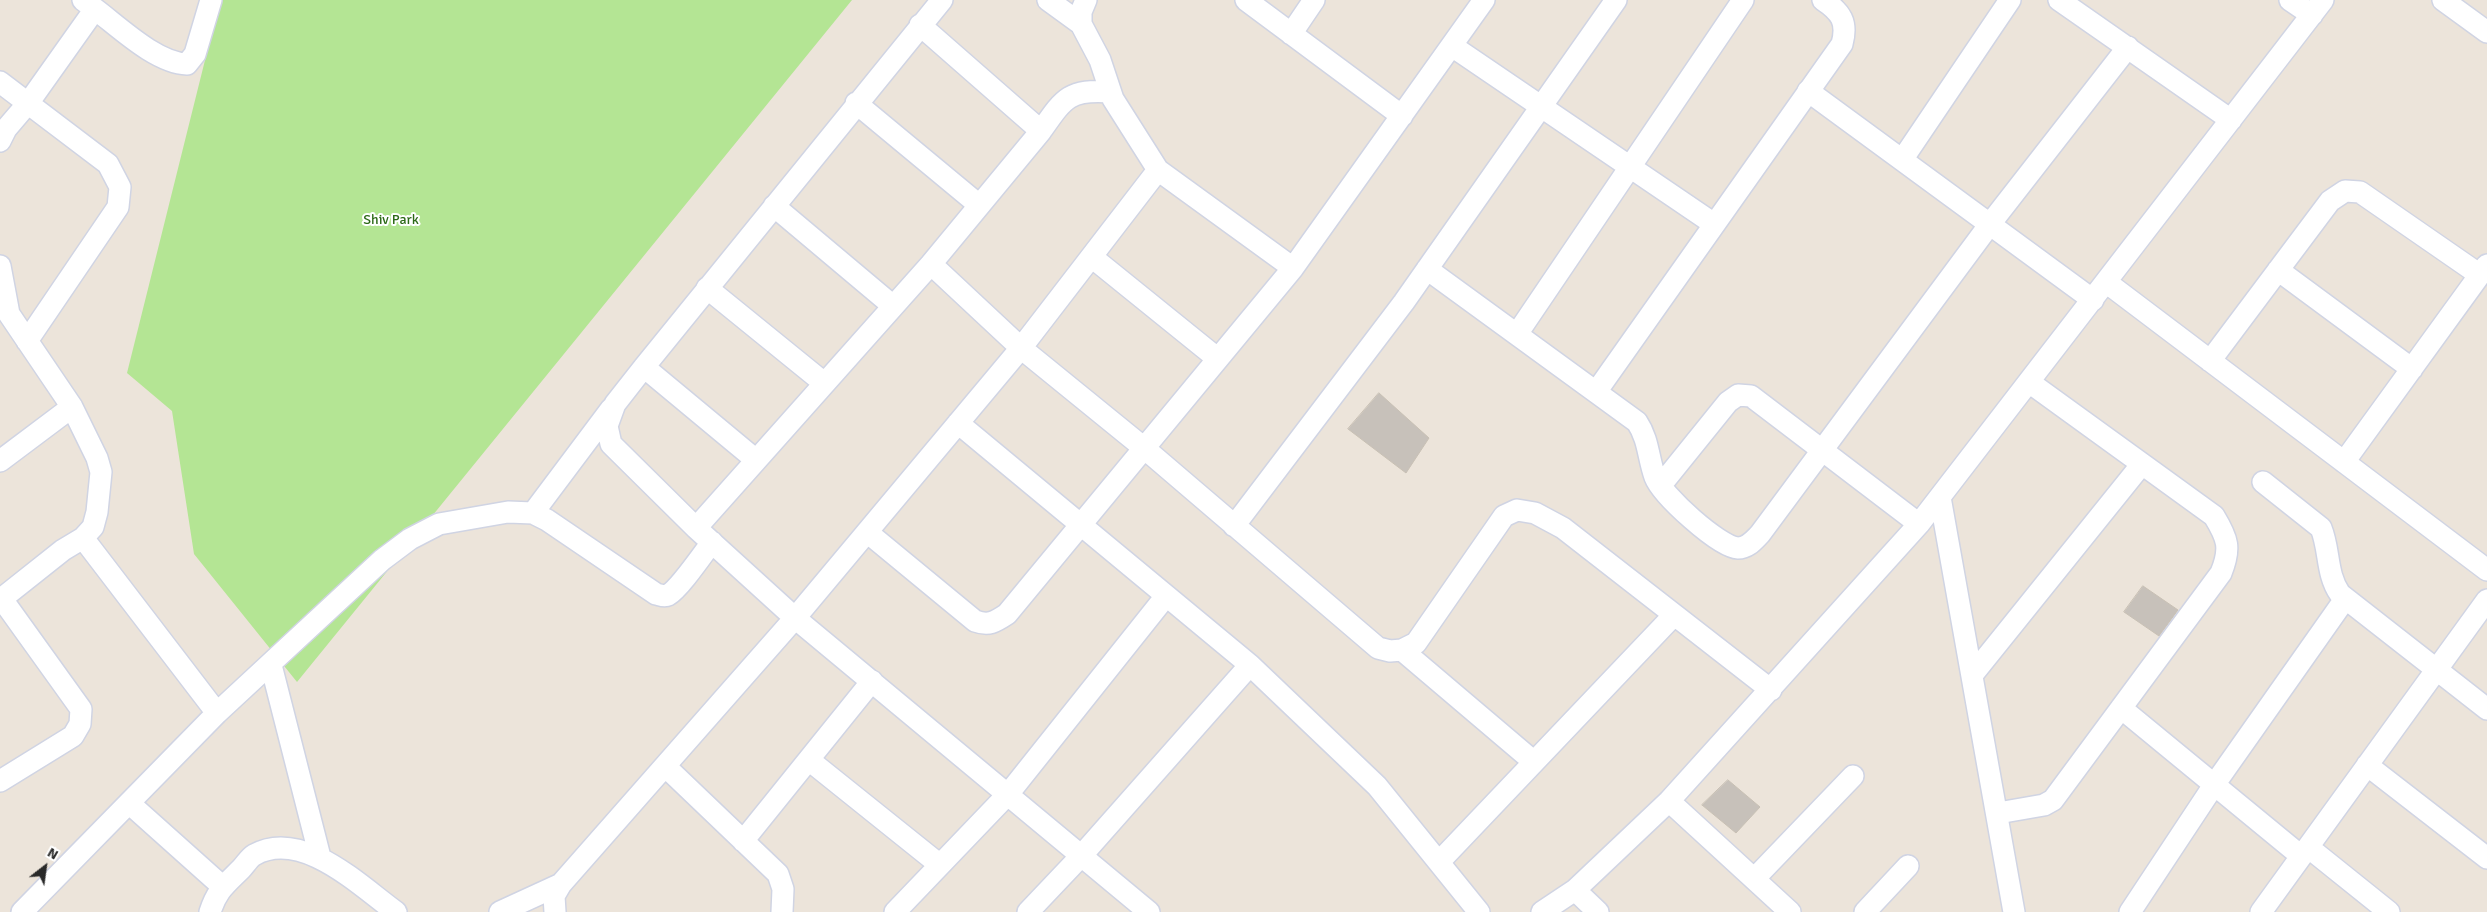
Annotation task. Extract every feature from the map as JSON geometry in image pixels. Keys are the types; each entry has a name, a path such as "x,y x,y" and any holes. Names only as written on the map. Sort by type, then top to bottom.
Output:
{"street":[{"path":"0,141 6,130 29,102 89,4 158,55 176,64 187,64 194,54 211,0"},
{"path":"533,513 644,367 920,24 942,0"},
{"path":"1048,0 1081,24 1100,60 1113,99 1158,170 1293,268"},
{"path":"1081,24 1081,12 1086,0"},
{"path":"1246,0 1402,116"},
{"path":"1291,34 1314,0"},
{"path":"867,532 975,620 983,624 994,623 1007,614 1293,268 1484,0"},
{"path":"1234,526 1427,269 1616,0"},
{"path":"1517,334 1744,0"},
{"path":"1596,392 1842,44 1845,32 1844,19 1837,10 1823,0"},
{"path":"1902,160 2010,0"},
{"path":"2058,0 2231,120"},
{"path":"1542,912 1575,890 1669,801 1919,524 2318,8 2290,0"},
{"path":"2443,0 2485,27"},
{"path":"920,24 1041,131"},
{"path":"1452,46 1541,109 1714,224"},
{"path":"1427,269 1637,422 1645,434 1655,477 1661,485 1675,502 1722,543 1740,548 1751,544 1760,534 1823,452 1990,224 2128,47"},
{"path":"0,82 29,102 108,164 120,187 118,207 27,341"},
{"path":"696,528 931,264 1041,131 1054,112 1069,97 1080,91 1110,92"},
{"path":"1808,91 2093,300"},
{"path":"856,103 979,205"},
{"path":"555,912 554,896 561,884 795,618 1021,348 1093,258 1158,170"},
{"path":"2210,361 2330,201 2345,191 2360,192 2484,270 2344,462"},
{"path":"774,206 893,306"},
{"path":"1093,258 1218,359"},
{"path":"931,264 1021,348 1144,448 1378,648 1390,651 1402,650 1416,643 1504,516 1517,510 1535,513 1563,528 1771,690"},
{"path":"0,266 9,314 72,407 97,458 101,472 97,512 93,527 83,538 63,550 1,600 81,709 80,724 73,736 0,781"},
{"path":"2278,270 2412,369"},
{"path":"2106,282 2487,570"},
{"path":"707,288 824,384"},
{"path":"644,367 756,460"},
{"path":"1998,813 2044,805 2053,800 2221,573 2228,555 2226,535 2214,516 2029,382"},
{"path":"1661,485 1728,402 1738,395 1750,396 1919,524"},
{"path":"615,404 607,426 610,444 696,528 795,618 1149,912"},
{"path":"0,461 72,407"},
{"path":"958,423 1250,665 1378,786 1478,912"},
{"path":"1973,674 2142,464"},
{"path":"2263,482 2321,528 2326,539 2329,571 2334,585 2344,599 2487,709"},
{"path":"1940,497 1998,813 2014,912"},
{"path":"22,912 216,713 271,665 382,560 425,530 439,524 508,512 533,513 547,520 656,594 664,596 673,590 712,542"},
{"path":"83,538 216,713"},
{"path":"895,912 1008,793 1166,596"},
{"path":"2130,912 2214,785 2344,599"},
{"path":"2261,912 2487,600"},
{"path":"1438,862 1674,615"},
{"path":"1402,650 1534,762"},
{"path":"271,665 320,857"},
{"path":"1028,912 1082,855 1250,665"},
{"path":"743,841 872,681"},
{"path":"2121,708 2214,785 2389,912"},
{"path":"809,760 940,865"},
{"path":"2367,765 2487,858"},
{"path":"665,766 778,874 783,889 782,912"},
{"path":"1754,879 1853,776"},
{"path":"1669,801 1790,912"},
{"path":"129,803 223,887"},
{"path":"210,912 216,894 254,856 275,848 293,848 320,857 396,912"},
{"path":"1865,912 1908,866"},
{"path":"500,912 561,884"},
{"path":"1575,890 1598,912"}],"green space":[{"name":"Shiv Park","path":"220,0 852,0 297,682 194,554 172,411 127,373"}],"building":[{"path":"1379,393 1429,438 1406,473 1348,429"},
{"path":"2143,586 2178,610 2159,636 2124,612"},
{"path":"1728,780 1760,807 1736,833 1702,805"}]}
